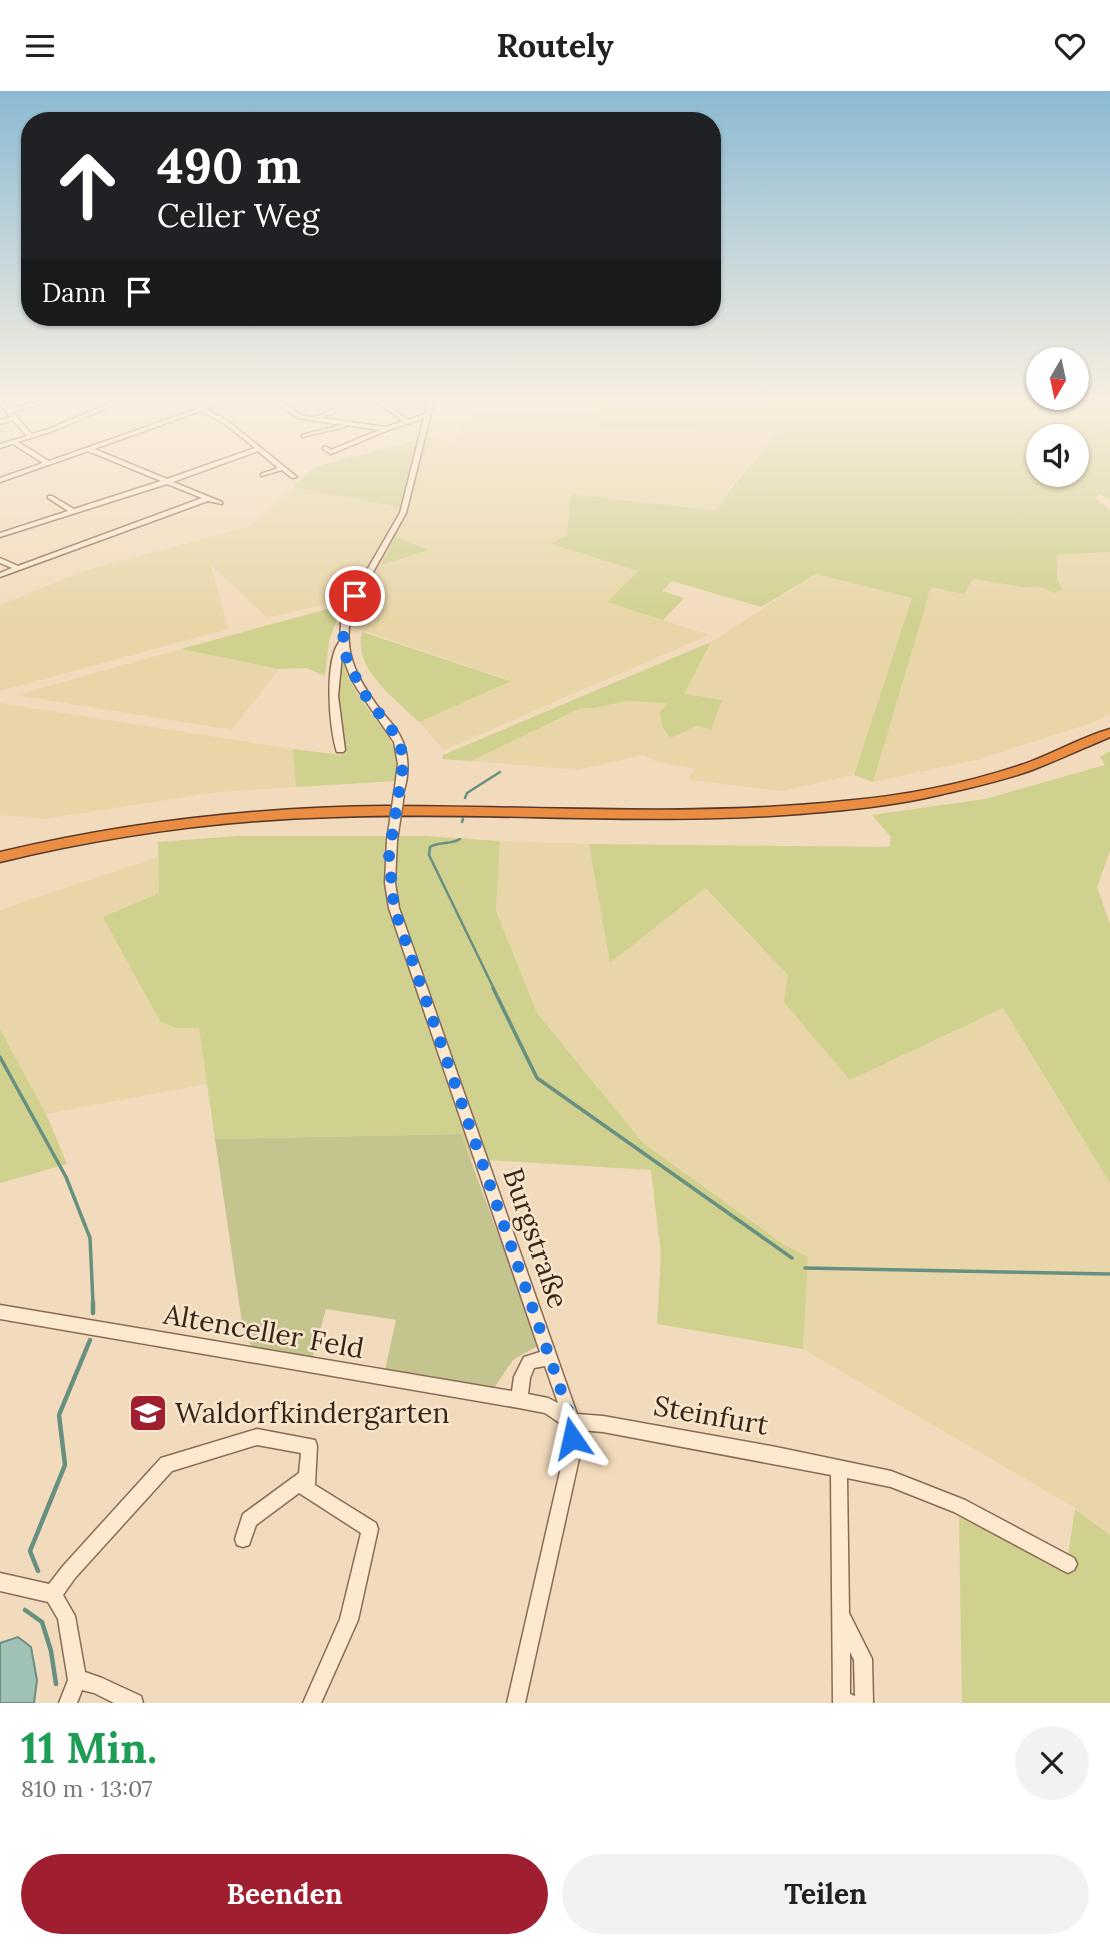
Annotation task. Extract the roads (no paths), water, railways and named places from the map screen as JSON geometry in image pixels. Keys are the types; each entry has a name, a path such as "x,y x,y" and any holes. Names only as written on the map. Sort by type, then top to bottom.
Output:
{"highway":[{"path":"0,857 114,833 270,814 388,811 748,813 832,807 904,797 973,782 1078,747 1110,733"}],"street":[{"path":"0,480 22,472"},
{"path":"145,472 220,503"},
{"path":"0,535 192,472"},
{"path":"263,475 271,472"},
{"path":"288,472 294,477"},
{"path":"340,750 333,693 335,665 344,619 403,513 413,472"},
{"path":"50,498 72,511"},
{"path":"0,575 126,531 209,498"},
{"path":"0,559 17,568"},
{"name":"Burgstraße","path":"342,640 348,662 362,691 398,738 404,760 392,840 390,883 394,908 572,1422 572,1454 516,1703"},
{"name":"Altenceller Feld","path":"0,1312 519,1400 548,1406 572,1422"},
{"path":"519,1400 523,1377 529,1363 550,1357"},
{"name":"Steinfurt","path":"572,1422 603,1424 891,1479 959,1506 1068,1564"},
{"path":"53,1594 69,1572 167,1465 257,1437 309,1446 306,1489 370,1529 349,1620 312,1703"},
{"path":"839,1468 841,1701 850,1703"},
{"path":"243,1539 249,1520 307,1476"},
{"path":"0,1582 53,1594 66,1616 76,1680 68,1703"},
{"path":"841,1616 863,1659 864,1703"},
{"path":"76,1680 96,1683 134,1703"}],"waterway":[{"path":"465,798 467,793 500,772"},
{"path":"460,839 430,847 429,855 494,989"},
{"path":"493,988 537,1078 792,1258"},
{"path":"0,1057 66,1177 90,1238 93,1303"},
{"path":"805,1268 1110,1274"},
{"path":"93,1303 93,1313"},
{"path":"38,1571 30,1551 65,1465 59,1415 90,1340"},
{"path":"25,1610 42,1622 51,1651 56,1684"}],"place":[{"name":"Waldorfkindergarten","path":"148,1413"}]}
